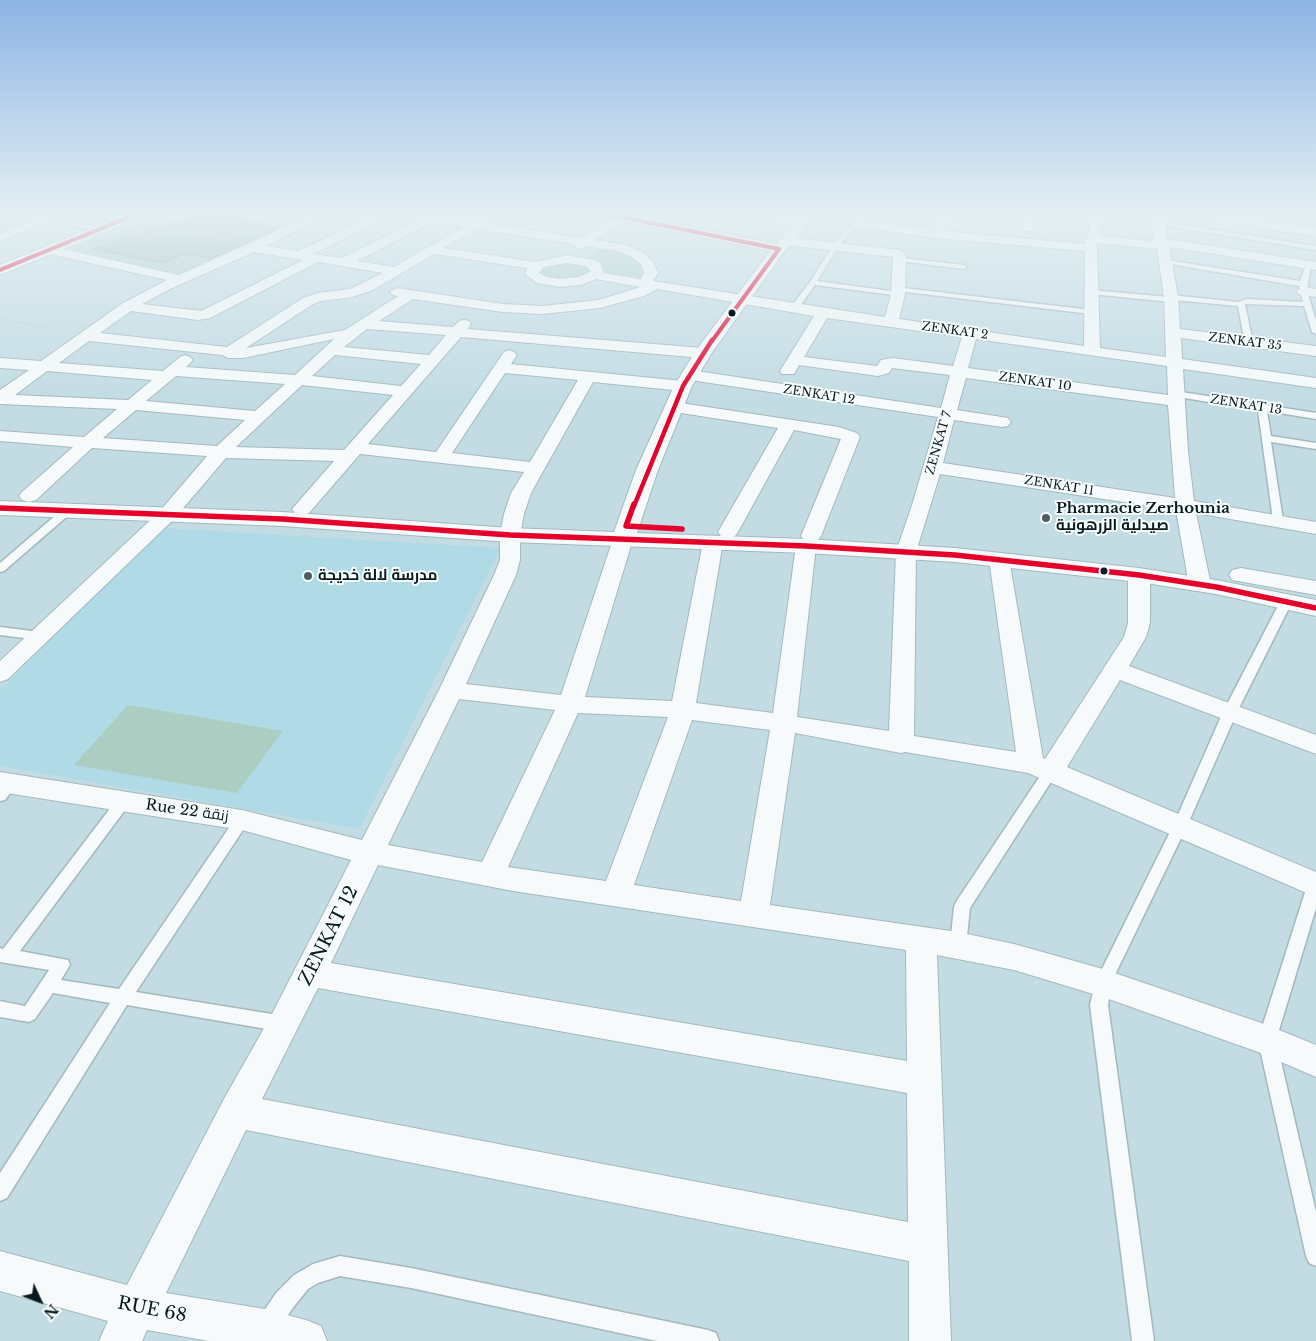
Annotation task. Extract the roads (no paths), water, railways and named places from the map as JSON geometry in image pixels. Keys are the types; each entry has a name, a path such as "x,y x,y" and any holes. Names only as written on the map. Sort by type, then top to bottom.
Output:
{"street":[{"path":"165,276 180,279"},
{"path":"0,398 108,319 128,306 188,276"},
{"path":"128,306 198,316 205,315 282,276"},
{"path":"228,353 308,301 318,297 352,293 389,276"},
{"path":"535,276 550,282 571,282 593,276"},
{"name":"ZENKAT 2","path":"598,276 823,313 1316,383"},
{"path":"368,287 482,305 542,310 581,308 617,300 648,285 650,276"},
{"path":"490,875 570,704 625,532 647,470 686,380 703,353 760,276"},
{"path":"891,322 898,292 899,276"},
{"path":"1091,276 1092,351"},
{"path":"1168,276 1174,333 1179,451 1186,506 1199,577"},
{"path":"0,674 172,509 221,452 259,416 350,334 411,294"},
{"path":"302,509 455,333 482,305"},
{"path":"778,389 823,313"},
{"path":"363,324 703,353"},
{"name":"ZENKAT 35","path":"1174,333 1316,352"},
{"path":"87,336 228,353 253,352 350,334"},
{"name":"ZENKAT 7","path":"901,744 908,547 970,334"},
{"path":"442,457 522,337"},
{"path":"28,496 198,349"},
{"path":"333,350 432,360"},
{"name":"ZENKAT 10","path":"794,360 878,371 882,370 885,364 893,363 1176,398"},
{"path":"0,362 300,380 404,391"},
{"name":"ZENKAT 12","path":"501,368 588,377 686,380 778,389 1002,422"},
{"name":"ZENKAT 12","path":"128,1325 237,1110 310,973 451,690 505,575 510,560 512,528 521,493 588,377"},
{"path":"616,894 683,710 721,537 794,424 818,395"},
{"path":"0,398 133,405 259,416"},
{"path":"674,407 794,424 838,432 851,437 808,541 784,723 754,914"},
{"path":"0,436 221,452 350,452 442,457 534,468"},
{"name":"ZENKAT 11","path":"932,467 1186,506"},
{"path":"0,495 292,520 625,532 908,547 1004,548 1199,577 1316,588"},
{"path":"1186,506 1278,520 1316,528"},
{"path":"0,508 68,511 302,509 512,528"},
{"path":"908,547 1139,575 1199,577 1286,602 1316,608"},
{"path":"1000,559 1041,768"},
{"path":"1041,768 1116,670 1135,637 1139,623 1139,575"},
{"path":"1116,670 1316,745"},
{"path":"451,690 570,704 683,710 784,723 1041,768 1316,884"},
{"name":"Rue 22 زنقة","path":"4,787 242,820 371,853 490,875 958,945 1014,957 1103,983 1267,1040 1316,1060"},
{"path":"921,938 930,1341"},
{"path":"310,973 924,1080"},
{"path":"237,1110 928,1245"},
{"name":"RUE 68","path":"0,1271 128,1325 265,1330 306,1341"}],"lane":[{"path":"794,308 818,276"},
{"path":"1228,276 1307,293"},
{"path":"1310,276 1307,293 1316,332"},
{"path":"813,284 1091,312"},
{"path":"1091,292 1240,304 1243,301 1307,293"},
{"path":"1240,304 1248,343"},
{"name":"ZENKAT 13","path":"1176,398 1316,416"},
{"path":"1262,408 1278,520"},
{"path":"1267,438 1316,446"},
{"path":"0,569 68,511"},
{"path":"1143,1341 1099,1005 1103,983 1180,826 1230,712 1286,602"},
{"path":"0,631 40,636"},
{"path":"958,945 962,908 1041,768"},
{"path":"0,1009 29,1014 62,965 4,956 123,802"},
{"path":"0,1191 124,996 242,820"},
{"path":"1316,884 1267,1040 1316,1256"},
{"path":"49,984 284,1024"},
{"path":"265,1330 284,1301 301,1282 313,1274 340,1266 411,1278 708,1341"}],"place":[{"name":"Pharmacie Zerhounia صيدلية الزرهونية","path":"1046,518"},
{"name":"مدرسة لالة خديجة","path":"308,576"}]}
